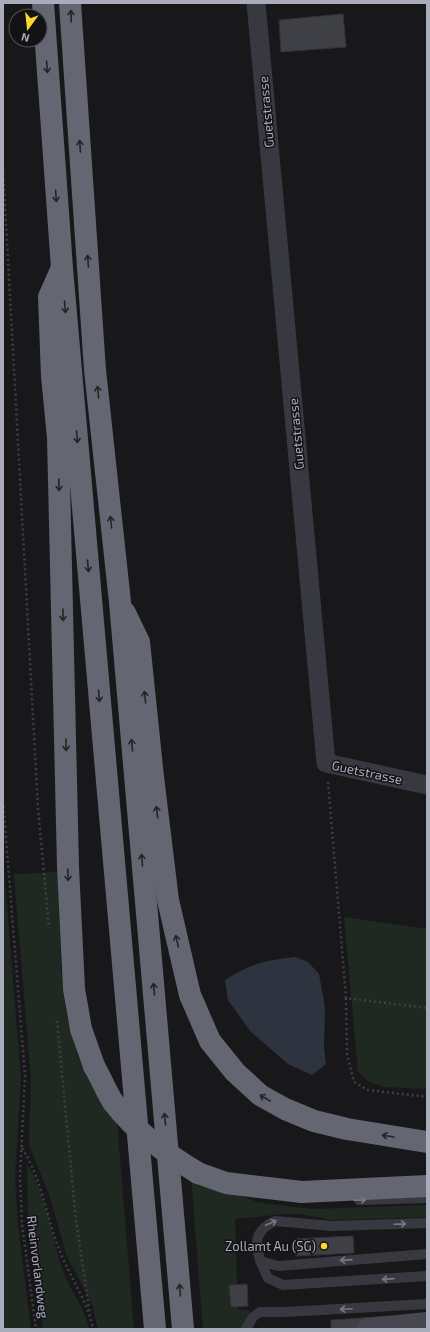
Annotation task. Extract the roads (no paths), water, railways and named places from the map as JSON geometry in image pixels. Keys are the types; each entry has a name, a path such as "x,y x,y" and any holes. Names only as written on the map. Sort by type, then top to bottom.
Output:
{"highway":[{"path":"43,3 62,268 155,1329"},
{"path":"70,3 95,370 120,602 182,1329"},
{"path":"62,268 49,298 52,376 58,438 68,866 74,989 81,1029 94,1066 113,1101 135,1126 164,1152 198,1173 226,1182 302,1192 427,1186"},
{"path":"120,602 139,642 168,900 190,995 210,1041 235,1072 260,1095 285,1109 314,1122 427,1142"}],"main road":[{"path":"368,1329 427,1323"}],"street":[{"name":"Guetstrasse","path":"256,3 326,763 427,784"}],"lane":[{"path":"226,1182 259,1196 283,1200 334,1201"},
{"path":"350,1200 427,1198"},
{"path":"427,1223 332,1226 275,1221 266,1225 258,1234 256,1250 268,1278 283,1285 427,1276"},
{"path":"260,1261 278,1266 427,1254"},
{"path":"246,1329 253,1317 260,1312 427,1304"}],"place":[{"name":"Zollamt Au (SG)","path":"324,1246"}]}
